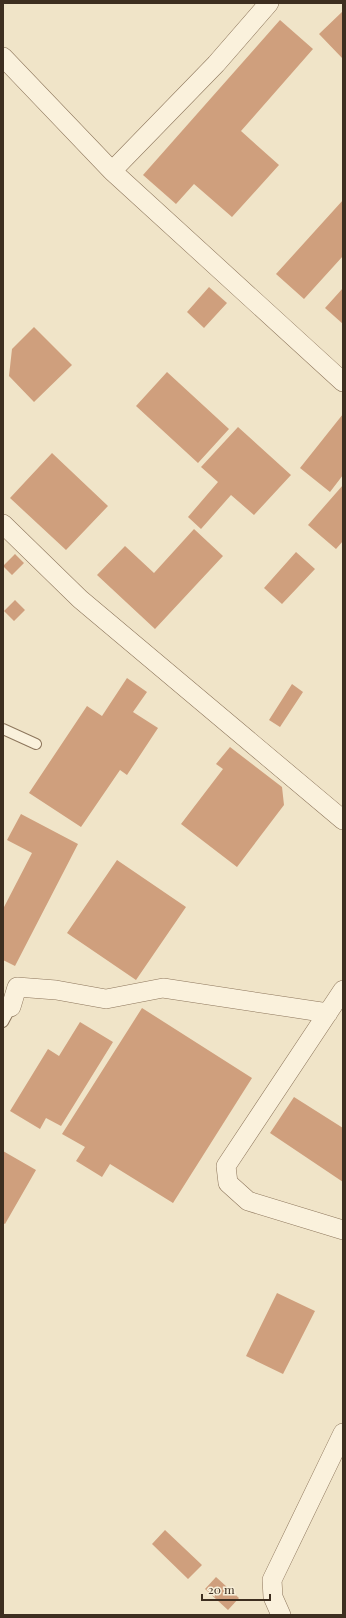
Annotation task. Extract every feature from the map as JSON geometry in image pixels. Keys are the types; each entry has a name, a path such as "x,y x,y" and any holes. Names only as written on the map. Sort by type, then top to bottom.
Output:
{"street":[{"path":"112,171 216,64 269,3"},
{"path":"3,57 112,171 343,382"},
{"path":"3,524 80,599 343,820"},
{"path":"7,1014 17,987 56,990 106,998 163,988 328,1013"},
{"path":"343,990 226,1166 228,1183 248,1202 343,1230"},
{"path":"281,1615 273,1597 272,1580 343,1433"}],"lane":[{"path":"3,729 36,744"}],"building":[{"path":"343,11 343,59 319,34"},
{"path":"280,20 313,49 241,131 279,165 232,217 194,184 176,204 143,175"},
{"path":"343,200 343,256 304,299 276,274"},
{"path":"209,287 227,303 204,328 187,312"},
{"path":"343,288 343,324 325,308"},
{"path":"34,327 72,365 34,402 9,376 12,349"},
{"path":"167,372 229,429 198,463 136,406"},
{"path":"343,414 343,475 330,492 300,468"},
{"path":"238,427 291,475 254,515 231,495 201,529 188,517 218,482 201,467"},
{"path":"52,453 108,506 66,550 10,498"},
{"path":"343,485 343,541 336,549 308,525"},
{"path":"194,529 223,556 155,629 97,575 125,546 154,573"},
{"path":"296,552 315,569 282,604 264,588"},
{"path":"15,554 24,563 12,575 3,566"},
{"path":"15,600 25,610 14,621 4,611"},
{"path":"127,678 147,692 133,712 158,728 127,775 120,770 81,827 29,793 87,706 102,716"},
{"path":"292,684 303,692 280,727 269,720"},
{"path":"230,747 282,787 284,805 237,867 181,824 223,769 216,764"},
{"path":"21,814 78,844 15,966 3,960 3,909 32,853 7,840"},
{"path":"117,860 186,907 136,980 67,933"},
{"path":"142,1008 252,1078 173,1203 110,1164 102,1177 76,1161 85,1147 62,1134"},
{"path":"80,1022 113,1042 61,1126 46,1118 40,1129 10,1111 48,1049 59,1056"},
{"path":"294,1097 343,1128 343,1182 270,1133"},
{"path":"3,1151 36,1170 5,1224 3,1223"},
{"path":"277,1293 315,1311 283,1374 246,1356"},
{"path":"165,1530 202,1565 188,1579 152,1544"},
{"path":"216,1577 239,1598 228,1610 205,1589"}]}
